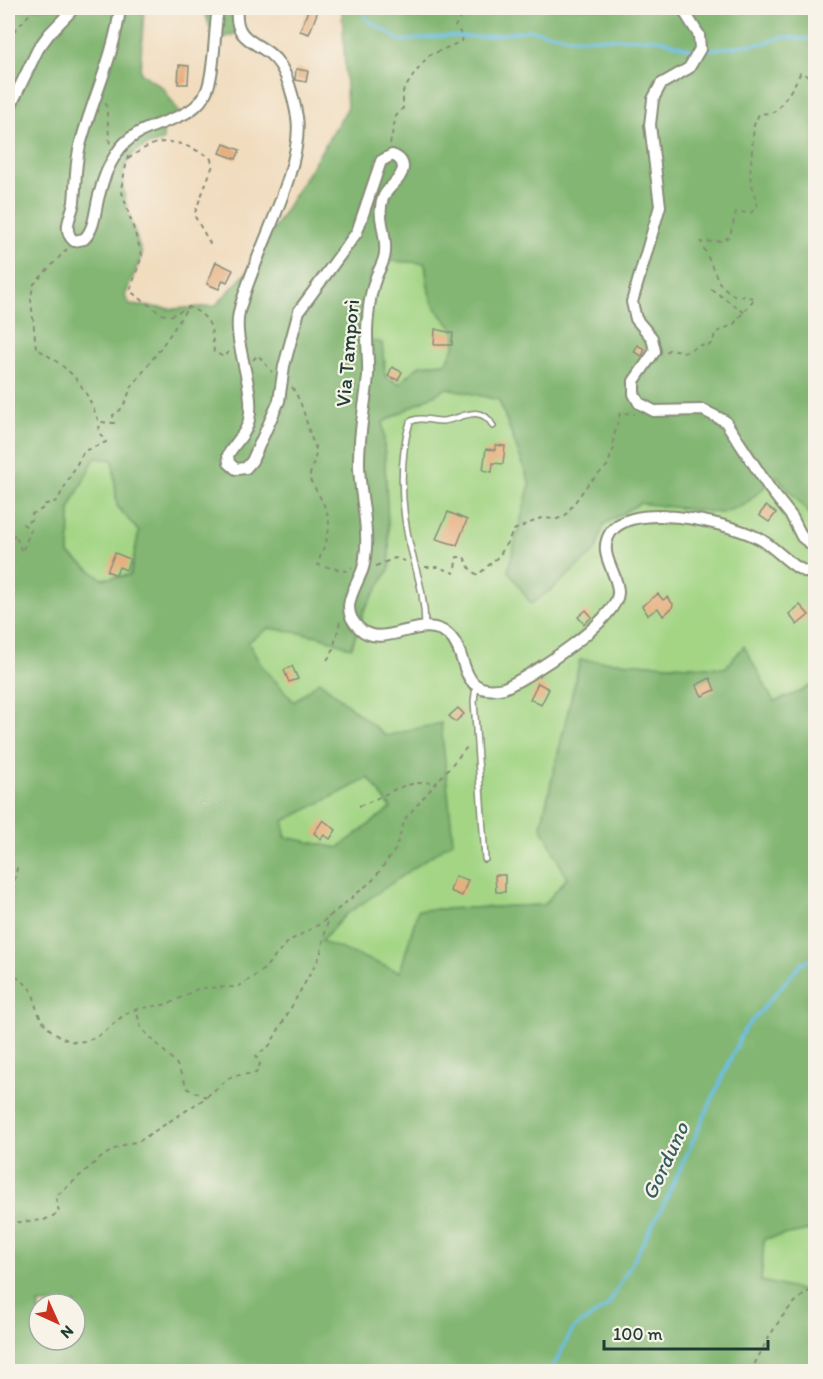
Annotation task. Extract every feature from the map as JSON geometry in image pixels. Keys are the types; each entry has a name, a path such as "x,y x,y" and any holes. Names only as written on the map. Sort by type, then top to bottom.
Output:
{"street":[{"path":"8,111 38,49 74,8"},
{"path":"120,8 79,147 74,201 68,224 68,234 74,240 84,239 90,232 100,192 114,156 134,133 187,112 201,101 210,81 218,8"},
{"name":"Via Tamporì","path":"237,8 237,23 242,35 280,65 294,104 298,129 283,191 240,311 250,412 245,432 228,455 229,463 236,469 246,468 252,461 282,385 299,311 357,232 380,164 388,155 398,157 403,168 384,195 381,207 385,251 374,285 367,327 368,379 359,449 367,527 365,560 349,597 348,609"},
{"path":"682,8 699,36 700,48 690,68 661,84 651,106 650,125 660,206 632,302 636,319 652,338 655,347 654,355 633,386 635,399 646,409 703,410 725,421 770,489 792,517 802,537 816,548"},
{"path":"348,609 356,625 369,635 380,636 425,627 443,631 452,638 464,671 476,685 500,689 512,685 571,646 602,620 614,605 618,595 606,550 607,539 614,529 630,519 646,517 714,521 763,540 799,568 816,574"}],"lane":[{"path":"425,627 424,600 418,567 405,519 403,464 410,422 418,418 452,419 472,413 483,415 493,426"},
{"path":"476,685 474,701 485,859"}],"path":[{"path":"8,39 35,8"},
{"path":"388,155 396,116 403,108 403,91 428,56 462,41 463,36 455,26 468,8"},
{"path":"648,363 654,364 670,350 686,352 700,345 708,346 713,342 715,333 734,324 755,298 733,295 720,284 701,242 723,241 730,236 736,212 751,213 757,206 750,176 754,125 759,114 774,112 782,104 788,91 799,81 800,74 811,77 816,74"},
{"path":"96,92 105,100 110,150 114,156"},
{"path":"211,245 194,215 213,165 210,157 163,141 150,144 128,159 123,169 121,189 142,255 130,291 161,314 170,316 187,308 203,314 211,324 214,352 224,357 231,350 232,333 240,328"},
{"path":"74,240 33,285 31,299 36,348 68,368 78,380 90,397 100,425"},
{"path":"711,289 745,313"},
{"path":"8,546 15,534 22,552 31,530 23,524 31,520 32,514 42,509 43,505 57,501 84,451 106,442 98,431 101,422 114,423 113,415 120,412 132,387 150,367 187,308"},
{"path":"246,369 258,355 282,385 291,387 303,404 308,434 317,451 309,478 330,516 328,536 320,552 318,565 346,571 365,560 377,567 395,558 418,567 438,567 454,573 457,557 464,557 471,571 477,575 500,555 514,530 540,518 557,519 565,516 583,489 607,466 614,448 613,440 620,413 644,414 646,409"},
{"path":"327,660 332,653 339,621 348,609"},
{"path":"8,971 32,991 38,1013 49,1029 65,1041 84,1041 110,1030 121,1016 136,1009 169,1004 199,988 238,987 262,971 289,941 320,924 373,880 395,850 405,819 457,756 477,739"},
{"path":"359,806 416,781 436,783"},
{"path":"8,871 18,868 12,906 8,915"},
{"path":"8,1223 44,1220 59,1213 56,1196 78,1180 96,1162 126,1143 138,1142 207,1097 232,1076 256,1073 260,1064 256,1056 270,1045 320,956 329,916"},
{"path":"136,1009 141,1028 176,1063 188,1089 207,1097"},
{"path":"750,1371 777,1321 800,1296 816,1287"}],"green space":[{"path":"13,8 144,8 140,72 163,88 181,115 163,122 163,141 142,147 130,158 124,171 123,187 126,204 142,255 125,296 130,305 173,309 215,306 248,271 347,109 342,8 815,8 815,520 777,476 744,505 721,513 640,503 604,524 596,550 555,587 531,604 508,570 530,484 499,400 447,388 383,422 390,568 364,610 351,648 319,636 269,628 248,642 261,665 294,702 319,681 386,736 441,723 453,841 344,916 321,941 400,972 418,910 544,905 567,878 541,826 580,660 725,668 744,646 774,702 800,692 815,683 816,1143 811,1154 815,1159 815,1226 808,1230 764,1239 761,1281 815,1294 815,1371 8,1371 8,473 16,462 8,420 8,25","holes":["392,261 425,263 432,301 455,335 453,351 446,363 420,365 399,384 385,376 382,343 362,339 371,272","95,458 113,460 117,506 139,532 130,575 102,579 69,554 70,507","369,778 391,808 338,848 285,837 284,821"]},
{"path":"203,8 237,8 240,32 215,41"},
{"path":"392,261 425,263 432,301 456,334 453,351 446,363 420,365 399,384 384,376 385,361 362,339 371,272"},
{"path":"447,387 499,400 530,484 508,570 596,550 604,524 640,503 721,513 744,505 777,476 815,520 815,683 800,692 774,702 725,668 580,660 541,826 567,878 544,905 418,910 400,972 321,942 344,916 441,724 386,736 319,682 294,702 261,665 248,642 269,628 319,636 352,647 364,610 390,568 383,422"},
{"path":"95,458 113,459 117,506 139,532 130,575 102,579 69,554 70,507"},
{"path":"369,778 391,808 338,848 285,837 283,821"},
{"path":"815,1226 815,1294 761,1281 764,1239 808,1230"}],"building":[{"path":"309,8 319,8 309,34 300,31"},
{"path":"179,65 189,66 188,84 178,84"},
{"path":"296,69 308,71 306,82 295,80"},
{"path":"224,144 240,150 236,159 220,153"},
{"path":"216,262 233,270 227,282 223,280 219,289 207,284"},
{"path":"435,329 453,333 452,345 434,345"},
{"path":"637,345 645,349 642,356 634,352"},
{"path":"392,367 402,372 398,380 388,376"},
{"path":"495,445 505,446 503,464 493,463 492,472 483,470 486,449 495,450"},
{"path":"766,506 776,513 769,522 759,515"},
{"path":"448,512 467,520 457,545 436,539"},
{"path":"115,553 130,559 126,570 119,567 116,575 107,571"},
{"path":"658,594 663,600 667,597 673,604 672,608 663,616 658,608 648,615 642,606"},
{"path":"800,605 809,615 797,625 789,614"},
{"path":"586,610 592,617 584,624 578,617"},
{"path":"292,666 298,679 289,682 284,670"},
{"path":"710,678 715,690 702,696 696,685"},
{"path":"538,683 549,689 541,705 530,699"},
{"path":"458,708 464,714 455,722 449,716"},
{"path":"323,820 336,830 330,839 324,835 321,839 314,833"},
{"path":"495,875 505,875 505,892 496,892"},
{"path":"455,876 468,880 462,896 450,891"}],"waterway":[{"path":"363,8 365,18 401,41 445,36 483,37 530,30 574,38 659,39 693,50"},
{"path":"706,50 764,43 782,37 816,40"},
{"name":"Gorduno","path":"538,1372 554,1365 573,1329 608,1306 664,1204 744,1030 802,963 816,958"}]}
